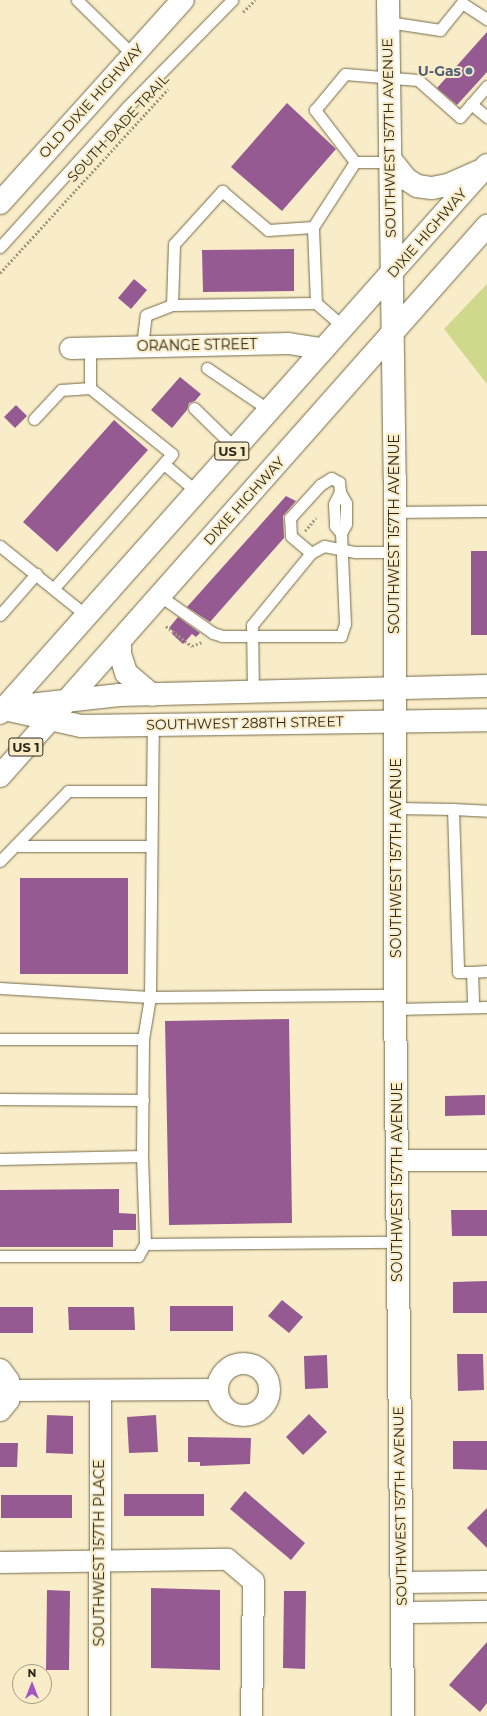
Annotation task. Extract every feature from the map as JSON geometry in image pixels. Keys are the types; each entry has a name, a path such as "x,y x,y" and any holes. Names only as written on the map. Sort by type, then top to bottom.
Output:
{"main road":[{"name":"OLD DIXIE HIGHWAY","path":"0,203 183,0"},
{"name":"SOUTHWEST 157TH AVENUE","path":"388,0 395,552 395,1002 403,1716"},
{"path":"390,161 406,179 417,186 432,188 448,185 485,167"},
{"name":"DIXIE HIGHWAY","path":"2,710 87,616 196,491 391,275 485,167"},
{"name":"DIXIE HIGHWAY","path":"0,776 69,700 487,226"},
{"path":"120,641 120,654 126,673 152,695"},
{"path":"2,710 69,700 152,695 487,686"},
{"name":"SOUTHWEST 288TH STREET","path":"2,710 52,718 81,726 487,720"}],"street":[{"name":"ORANGE STREET","path":"70,348 288,343 324,349"},
{"path":"397,1160 487,1160"},
{"path":"0,1369 8,1380 10,1390 8,1400 0,1410"},
{"path":"10,1390 217,1389"},
{"name":"SOUTHWEST 157TH PLACE","path":"99,1716 100,1390"},
{"path":"0,1562 99,1559 227,1559 253,1581 251,1716"},
{"path":"402,1582 487,1581"},
{"path":"402,1612 487,1611"}],"lane":[{"path":"76,0 133,55"},
{"path":"0,247 127,107 232,0"},
{"path":"388,22 440,30 464,2 487,19"},
{"path":"355,162 315,110 345,74 418,80 460,117 487,86"},
{"path":"471,104 487,117"},
{"path":"355,162 390,161"},
{"path":"316,303 312,227 355,162"},
{"path":"172,305 174,244 222,191 268,230 312,227"},
{"path":"142,346 146,315 172,305 316,303 344,326"},
{"path":"90,347 90,388"},
{"path":"207,368 269,410"},
{"path":"34,419 62,390 90,388 172,454 54,588"},
{"path":"194,408 235,448"},
{"path":"164,464 196,491"},
{"path":"160,596 213,633 251,636 341,636 345,624 342,549 341,533 335,526 334,504 340,492 338,480 326,481 290,518 291,536 311,553"},
{"path":"394,512 487,511"},
{"path":"0,546 87,616"},
{"path":"253,693 252,625 257,615 311,553 319,547 395,552"},
{"path":"0,615 36,574"},
{"path":"0,1256 138,1256 145,1244 142,1156 143,1039 150,998 153,724"},
{"path":"0,862 68,790 152,790"},
{"path":"396,808 487,811"},
{"path":"453,809 458,972 487,971"},
{"path":"15,846 151,846"},
{"path":"472,972 473,1007"},
{"path":"0,988 150,998 395,1002 487,1007"},
{"path":"0,1039 143,1039"},
{"path":"0,1099 143,1100"},
{"path":"0,1159 142,1156"},
{"path":"145,1244 397,1242"}],"path":[{"path":"238,17 255,0"},
{"name":"SOUTH DADE TRAIL","path":"0,273 173,83"},
{"path":"304,532 316,518"},
{"path":"166,626 192,646 204,641"}],"green space":[{"path":"487,284 487,384 444,329"}],"building":[{"path":"487,32 487,72 457,105 437,88"},
{"path":"287,103 336,149 282,211 231,167"},
{"path":"294,249 294,291 203,292 202,250"},
{"path":"134,279 147,290 131,309 118,298"},
{"path":"180,377 201,394 195,401 189,403 187,410 172,428 151,410"},
{"path":"16,405 27,416 15,428 4,417"},
{"path":"114,420 148,450 57,552 23,522"},
{"path":"286,496 296,501 283,516 284,538 210,622 187,607"},
{"path":"471,551 487,551 487,635 471,635"},
{"path":"178,617 200,633 196,637 192,634 183,644 172,634 174,632 169,628"},
{"path":"20,878 128,878 128,974 20,974"},
{"path":"289,1019 292,1223 169,1225 165,1021"},
{"path":"485,1095 485,1115 445,1116 445,1096"},
{"path":"119,1189 119,1213 136,1214 136,1230 113,1230 113,1247 0,1247 0,1190"},
{"path":"451,1210 487,1210 487,1236 452,1236"},
{"path":"487,1281 487,1313 453,1313 453,1282"},
{"path":"282,1300 303,1317 289,1333 268,1316"},
{"path":"170,1306 233,1306 233,1331 170,1331"},
{"path":"0,1307 33,1307 33,1333 0,1333"},
{"path":"68,1307 134,1307 135,1330 69,1330"},
{"path":"457,1354 483,1354 484,1390 458,1391"},
{"path":"327,1355 328,1388 305,1389 304,1356"},
{"path":"309,1414 327,1432 303,1455 286,1437"},
{"path":"47,1415 73,1416 73,1454 46,1453"},
{"path":"156,1415 158,1452 129,1453 127,1417"},
{"path":"188,1437 251,1438 250,1464 200,1466 200,1462 188,1462"},
{"path":"453,1441 487,1441 487,1470 453,1469"},
{"path":"0,1443 18,1443 17,1467 0,1467"},
{"path":"245,1491 305,1543 291,1560 230,1509"},
{"path":"124,1494 204,1494 204,1516 124,1516"},
{"path":"1,1495 72,1495 72,1518 1,1518"},
{"path":"487,1508 487,1548 467,1528"},
{"path":"151,1588 220,1590 220,1670 151,1668"},
{"path":"47,1590 70,1591 69,1670 52,1670 52,1664 46,1664"},
{"path":"284,1591 306,1591 305,1669 283,1668"},
{"path":"487,1642 487,1703 480,1712 449,1685"}],"place":[{"name":"U-Gas","path":"469,71"}]}
